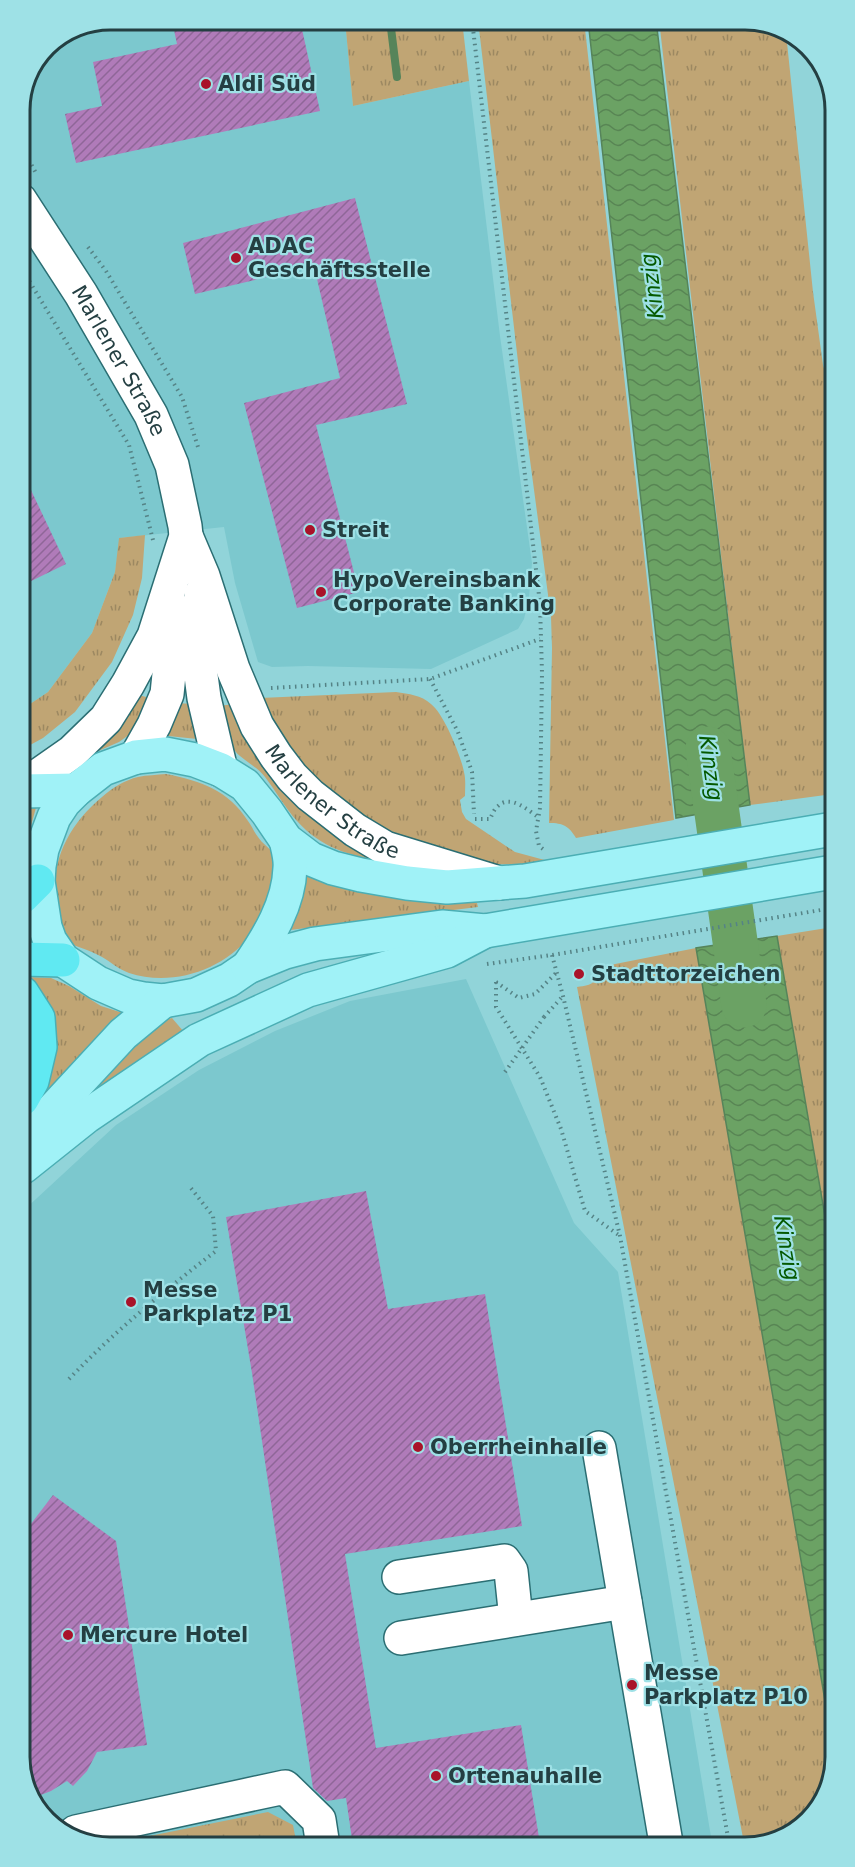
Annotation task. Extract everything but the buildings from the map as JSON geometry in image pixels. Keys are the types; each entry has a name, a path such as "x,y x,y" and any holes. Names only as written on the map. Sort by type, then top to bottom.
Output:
{"highway":[{"path":"30,959 63,960"},
{"path":"30,1006 38,1018 40,1047 30,1085"}],"main road":[{"path":"504,884 447,887 407,883 333,868 311,859 286,840 245,785 222,770 195,760 165,754 136,757 103,769 76,790 54,817 30,889 50,941 63,960 98,983 128,996 163,1001 196,995 230,980 249,967 285,952 315,944 442,927 485,931 825,873"},
{"path":"30,789 76,790"},
{"name":"Marlener Straße","path":"504,884 825,830"},
{"path":"249,967 273,929 284,897 290,870 286,840"},
{"path":"30,1161 87,1116 199,1040 308,990 447,951 485,931"},
{"path":"30,1135 123,1034 163,1001"}],"street":[{"name":"Marlener Straße","path":"30,215 81,294 151,415 172,465 185,526 188,576 204,698 222,770"},
{"name":"Marlener Straße","path":"136,757 154,725 167,694 172,645 188,576"},
{"name":"Marlener Straße","path":"30,783 72,752 106,719 188,576"},
{"name":"Marlener Straße","path":"188,576 233,669 257,726 292,777 310,795 355,831 386,848 504,884"},
{"path":"599,1448 665,1837"},
{"path":"399,1577 504,1561 511,1571 516,1619"},
{"path":"402,1638 625,1602"},
{"path":"80,1831 285,1787 319,1820 322,1837"}],"path":[{"path":"473,30 540,604 542,673 540,808 536,831 538,846 551,853"},
{"path":"30,282 129,445 153,537 153,546"},
{"path":"271,688 430,679 540,639"},
{"path":"430,679 458,732 472,772 475,816 490,819 497,806 504,802 521,804 538,817"},
{"path":"483,965 825,909"},
{"path":"552,955 620,1236 728,1837"},
{"path":"556,973 535,994 519,998 496,982 496,1007 540,1077 561,1129 585,1211 620,1236"},
{"path":"505,1072 544,1017 563,996"},
{"path":"69,1379 88,1359 175,1282 216,1251 213,1216 190,1187"}],"shaded area":[{"path":"110,30 346,30 353,106 469,81 500,336 532,563 529,598 524,619 518,629 431,669 272,667 258,662 235,583 224,527 120,538 115,572 92,633 48,692 30,704 30,104 36,79 43,65 65,43 79,36"},
{"path":"466,979 574,1223 618,1272 711,1837 104,1837 79,1831 61,1821 46,1806 34,1783 30,1758 30,1205 116,1125 199,1070 275,1031 350,1001"}],"green space":[{"path":"346,30 463,30 469,81 353,106"},
{"path":"479,30 585,30 674,820 576,838 565,826 549,823 551,617 526,430"},
{"path":"660,30 751,30 771,34 787,42 813,292 825,373 825,795 750,805"},
{"path":"145,535 142,578 133,615 112,662 75,712 43,738 30,745 30,704 48,692 92,633 115,572 119,538"},
{"path":"396,692 415,695 427,701 436,709 446,726 456,746 464,772 465,796 460,800 466,819 515,852 552,862 528,865 488,864 443,855 349,819 286,752 260,698"},
{"path":"135,694 157,700 133,732 119,742 75,761"},
{"path":"175,703 194,704 197,739 159,735"},
{"path":"235,704 383,862 336,849 316,838 297,821 269,782 231,745 218,706"},
{"path":"166,774 213,788 232,802 279,859 282,870 253,932 225,959 195,973 178,977 145,977 121,970 92,952 63,942 56,914 55,882 57,867 66,841 91,807 124,782 138,777"},
{"path":"37,804 30,829 30,806"},
{"path":"305,874 368,894 432,902 477,903 478,907 282,931"},
{"path":"825,928 825,1216 777,936"},
{"path":"696,948 825,1701 825,1758 817,1793 809,1806 790,1824 771,1833 756,1836 743,1837 577,987 593,982 600,967"},
{"path":"30,977 51,978 69,986 101,1006 126,1014 30,1124 30,1107 44,1084 56,1053 48,1008 30,981"},
{"path":"172,1018 190,1039 46,1142 147,1024"},
{"path":"268,1812 293,1825 295,1837 145,1837"}],"water":[{"path":"589,30 657,30 750,805 676,818"},
{"path":"777,936 825,1216 825,1701 696,948"}],"waterway":[{"path":"391,30 397,77"},
{"name":"Kinzig","path":"708,749 744,1005"}],"place":[{"name":"Aldi Süd","path":"206,84"},
{"name":"ADAC Geschäftsstelle","path":"236,258"},
{"name":"Streit","path":"310,530"},
{"name":"HypoVereinsbank Corporate Banking","path":"321,592"},
{"name":"Stadttorzeichen","path":"579,974"},
{"name":"Messe Parkplatz P1","path":"131,1302"},
{"name":"Oberrheinhalle","path":"418,1447"},
{"name":"Mercure Hotel","path":"68,1635"},
{"name":"Messe Parkplatz P10","path":"632,1685"},
{"name":"Ortenauhalle","path":"436,1776"}]}
